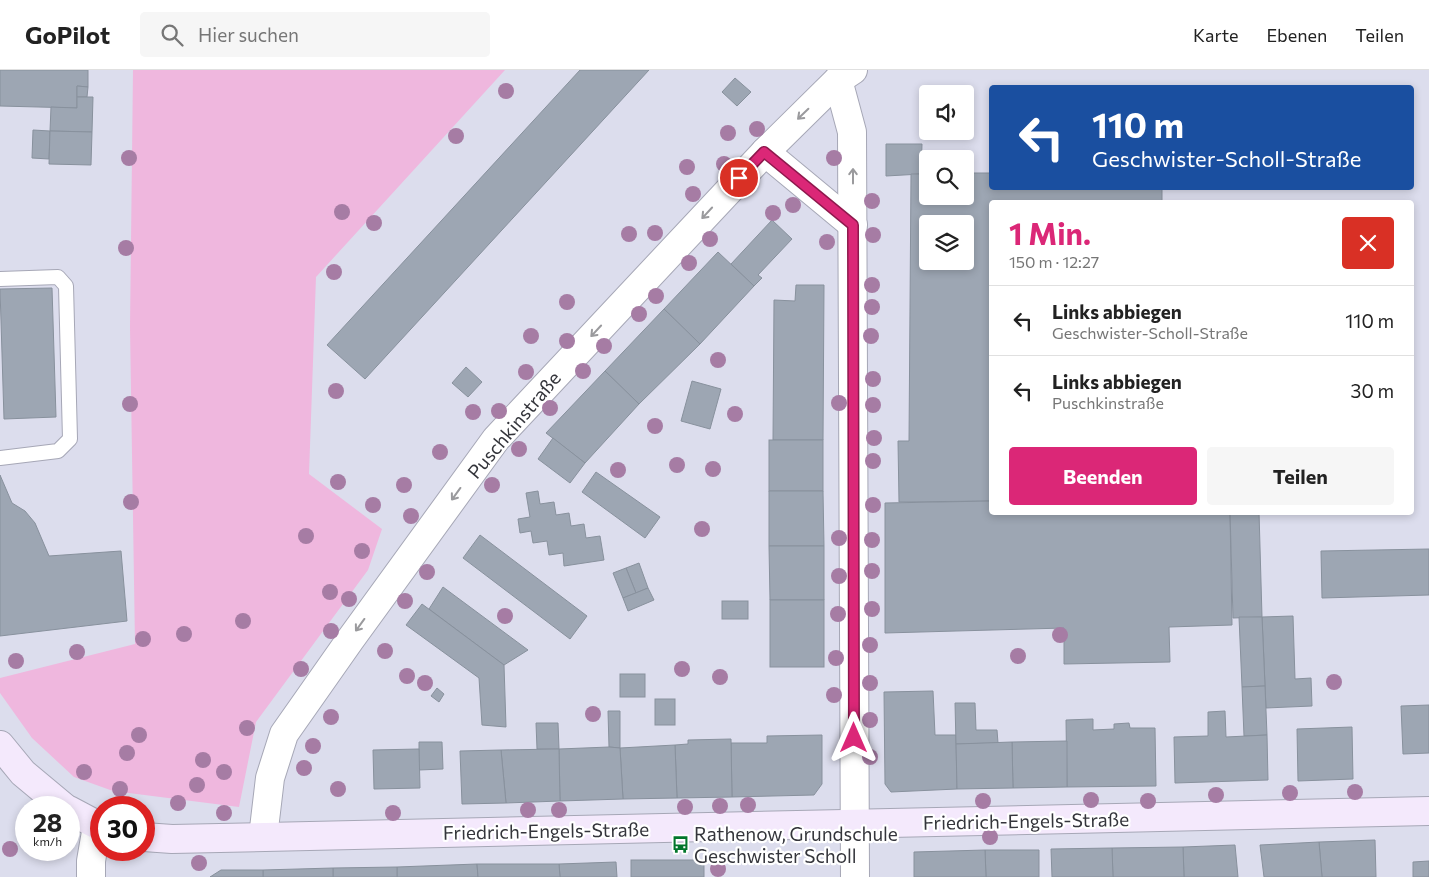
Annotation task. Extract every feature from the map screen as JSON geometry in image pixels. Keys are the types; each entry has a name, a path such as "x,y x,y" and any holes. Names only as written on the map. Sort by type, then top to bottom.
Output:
{"street":[{"name":"Puschkinstraße","path":"263,837 270,778 284,734 496,439 764,152 846,75"},
{"path":"846,75 852,132 855,877"},
{"path":"764,152 853,225"},
{"path":"0,745 23,773 51,796"},
{"name":"Friedrich-Engels-Straße","path":"155,838 172,840 1429,811"},
{"path":"91,861 91,877"}],"lane":[{"path":"0,279 58,277 66,286 70,439 58,452 0,458"}],"shaded area":[{"path":"133,70 505,70 316,277 309,474 382,529 368,570 256,722 239,807 113,791 74,777 32,738 0,693 0,678 135,644 130,327"}],"building":[{"path":"0,70 88,70 88,87 77,86 77,108 0,106"},
{"path":"580,70 649,70 365,379 327,345"},
{"path":"735,78 751,92 737,106 722,92"},
{"path":"77,86 88,87 87,97 77,97"},
{"path":"77,97 93,97 92,132 50,131 51,107 77,108"},
{"path":"33,130 50,131 49,159 32,158"},
{"path":"50,131 92,132 91,165 49,164"},
{"path":"886,144 922,144 922,150 919,150 919,174 886,176"},
{"path":"974,173 989,173 989,190 1162,190 1162,200 989,200 989,501 899,502 898,441 909,441 911,174 919,174 919,205 974,205"},
{"path":"772,220 792,239 758,275 762,278 754,286 731,264"},
{"path":"718,252 754,286 700,344 664,309"},
{"path":"796,285 824,285 823,440 773,440 774,300 795,301"},
{"path":"52,288 56,417 4,419 0,289"},
{"path":"664,309 700,344 639,404 605,371"},
{"path":"466,367 482,382 468,397 452,383"},
{"path":"605,371 639,404 585,463 546,433"},
{"path":"692,381 721,389 710,429 681,421"},
{"path":"553,438 585,463 570,483 538,459"},
{"path":"769,440 823,440 823,491 769,491"},
{"path":"596,472 660,517 645,538 582,492"},
{"path":"0,475 12,503 25,511 35,523 49,556 121,551 127,621 0,636"},
{"path":"538,491 540,504 554,502 556,515 569,513 571,526 584,524 586,538 600,536 604,560 564,566 563,553 549,555 547,541 533,543 531,531 520,533 518,519 530,517 526,493"},
{"path":"769,491 823,491 824,546 769,546"},
{"path":"989,501 989,515 1230,515 1232,625 1169,627 1170,662 1064,664 1064,628 885,633 885,503"},
{"path":"1230,515 1259,515 1262,617 1233,618"},
{"path":"480,535 587,616 570,639 463,558"},
{"path":"769,546 824,546 824,600 770,600"},
{"path":"1429,549 1429,595 1322,598 1321,551"},
{"path":"639,563 648,588 636,593 626,568"},
{"path":"626,568 636,593 623,598 613,573"},
{"path":"443,587 528,650 504,665 429,609"},
{"path":"648,588 654,600 628,611 623,598"},
{"path":"770,600 824,600 824,667 770,667"},
{"path":"722,601 748,601 748,619 722,619"},
{"path":"422,604 504,665 506,727 482,725 479,678 406,625"},
{"path":"1293,616 1295,679 1311,678 1312,706 1266,708 1262,617"},
{"path":"1239,617 1262,617 1265,686 1242,687"},
{"path":"620,674 645,674 645,697 620,697"},
{"path":"1265,686 1267,735 1244,736 1242,687"},
{"path":"437,688 444,694 439,702 431,696"},
{"path":"933,691 935,735 956,735 957,789 891,792 885,784 884,692"},
{"path":"655,699 675,699 675,725 655,725"},
{"path":"955,703 975,703 976,730 997,730 998,743 956,744"},
{"path":"1429,705 1429,753 1403,754 1401,706"},
{"path":"608,711 620,711 620,748 609,747"},
{"path":"1225,711 1226,737 1267,735 1268,780 1175,783 1174,737 1208,736 1208,712"},
{"path":"1093,719 1093,730 1114,729 1114,724 1129,723 1130,728 1155,728 1156,786 1067,787 1066,720"},
{"path":"536,723 558,723 559,749 537,749"},
{"path":"1352,727 1353,779 1298,781 1297,729"},
{"path":"822,735 822,784 814,795 732,797 731,743 767,743 767,736"},
{"path":"731,739 732,797 677,798 675,745 688,744 688,740"},
{"path":"1067,741 1067,787 1013,788 1012,742"},
{"path":"419,742 442,742 443,769 419,770"},
{"path":"1012,742 1013,788 957,789 956,744"},
{"path":"675,745 677,798 623,799 620,748"},
{"path":"620,748 623,799 560,801 559,749"},
{"path":"419,749 420,788 374,789 373,750"},
{"path":"559,749 560,801 506,803 501,750"},
{"path":"501,750 506,803 462,804 460,751"},
{"path":"1375,840 1376,877 1322,877 1319,842"},
{"path":"1319,842 1322,877 1264,877 1260,845"},
{"path":"1235,845 1238,877 1184,877 1183,847"},
{"path":"1183,847 1184,877 1113,877 1112,848"},
{"path":"1112,848 1113,877 1052,877 1051,849"},
{"path":"985,850 1039,850 1039,877 986,877"},
{"path":"985,850 986,877 914,877 914,852"},
{"path":"631,860 704,860 704,877 631,877"},
{"path":"1429,861 1429,877 1413,877 1413,862"},
{"path":"616,862 617,877 560,877 559,864"},
{"path":"477,864 478,877 397,877 397,867"},
{"path":"477,864 559,864 560,877 478,877"},
{"path":"397,867 397,877 333,877 333,868"},
{"path":"333,868 333,877 263,877 263,870"},
{"path":"221,870 263,870 263,877 210,877"}],"place":[{"name":"Rathenow, Grundschule Geschwister Scholl","path":"680,845"}],"route":[{"path":"739,178 764,152 853,225 854,738"}]}
